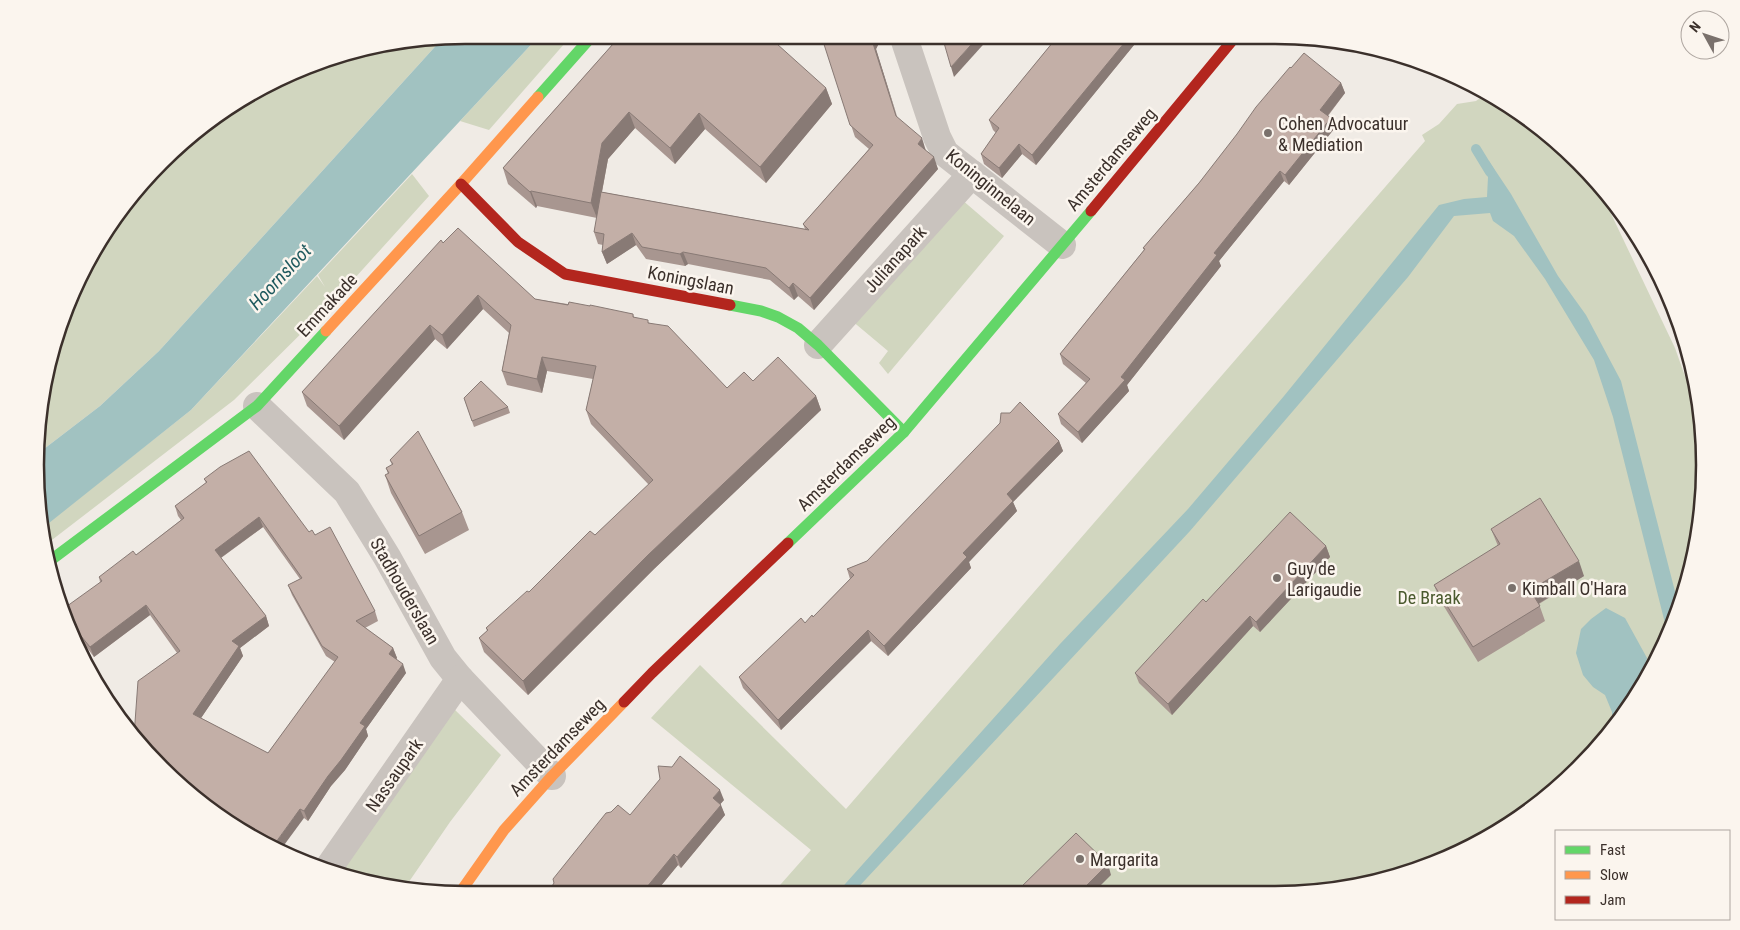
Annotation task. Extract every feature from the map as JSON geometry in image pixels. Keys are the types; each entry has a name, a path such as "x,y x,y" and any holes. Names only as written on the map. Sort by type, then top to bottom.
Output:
{"street":[{"name":"Emmakade","path":"54,558 257,406 461,184 585,44"},
{"name":"Koninginnelaan","path":"906,44 936,137 945,153 1062,245"},
{"name":"Amsterdamseweg","path":"465,886 504,830 552,776 652,674 904,432 1000,320 1229,44"},
{"name":"Julianapark","path":"818,345 972,174"},
{"name":"Koningslaan","path":"461,184 518,242 565,274 761,311 778,317 798,328 818,345 904,432"},
{"name":"Stadhouderslaan","path":"257,406 347,492 387,557 443,658 460,679 552,776"},
{"name":"Nassaupark","path":"332,865 460,679"}],"green space":[{"path":"532,44 564,44 489,130 460,121"},
{"path":"437,45 159,351 100,406 45,448 47,410 52,383 58,356 76,304 100,254 148,187 187,148 209,131 254,100 279,87 330,66 356,58 410,47"},
{"name":"De Braak","path":"1481,97 1486,100 1553,148 1592,187 1608,208 1675,348 1689,386 1693,410 1696,465 1695,493 1693,520 1682,574 1664,626 1640,676 1592,743 1553,782 1486,830 1461,843 1410,864 1384,872 1330,883 1275,886 779,886 811,850 651,718 700,665 846,809 1425,141 1422,135 1439,124 1457,104 1476,101"},
{"path":"412,174 429,196 335,300 234,400 51,541 48,523 191,410 317,276 325,287 318,275"},
{"path":"961,199 1004,236 888,374 879,363 888,351 851,320"},
{"path":"453,708 501,755 450,822 408,883 342,868"}],"water":[{"name":"Hoornsloot","path":"532,44 191,410 48,524 45,448 100,406 159,351 437,45"},
{"path":"1480,161 1489,161 1511,194 1558,276 1586,315 1621,381 1676,594 1665,623 1613,417 1594,360 1545,279 1514,236 1493,221 1490,213 1454,216 1408,277 1190,531 860,886 843,886 1060,644 1188,509 1284,396 1439,205 1464,199 1487,197 1488,177"},
{"path":"1606,608 1625,618 1647,658 1640,676 1612,717 1605,695 1593,687 1583,675 1576,653 1581,629"}],"building":[{"path":"613,44 777,44 826,88 760,167 699,113 670,148 629,112 602,143 591,203 530,192 503,168"},
{"path":"824,44 873,44 896,116 922,138 918,144 934,157 810,298 793,283 789,288 766,268 683,252 680,254 642,247 632,233 602,252 604,234 594,232 601,192 809,230 803,224 873,145 850,125"},
{"path":"944,44 972,44 951,67"},
{"path":"1051,44 1123,44 1032,155 1019,144 999,168 981,154 999,128 989,120"},
{"path":"1304,53 1341,83 1320,110 1331,118 1285,175 1280,171 1214,253 1217,255 1121,377 1125,380 1078,432 1058,414 1090,379 1060,354 1145,249 1143,248 1199,183 1256,107"},
{"path":"458,228 535,299 568,305 569,302 590,305 633,314 633,317 648,320 648,323 668,326 727,388 744,372 753,381 778,357 816,396 648,555 523,681 479,638 488,630 486,628 527,591 529,592 590,531 595,535 653,480 586,410 596,366 542,357 537,379 502,371 511,325 478,295 442,335 430,325 339,426 302,392 441,240 443,243"},
{"path":"481,381 508,407 472,421 464,398"},
{"path":"1020,402 1059,441 1007,494 1013,501 963,553 967,557 884,646 868,630 778,720 739,677 801,618 805,623 812,615 813,617 854,575 847,569 867,561 1000,423 1001,413 1010,413"},
{"path":"418,431 462,512 419,536 385,475 389,473 386,468 393,464 390,460"},
{"path":"249,451 309,532 312,530 315,535 330,527 375,611 356,621 393,648 389,654 403,664 360,723 365,726 341,760 304,811 300,809 276,842 231,815 187,782 148,743 135,726 138,681 180,651 146,605 90,647 81,636 68,605 102,581 99,577 133,551 136,555 184,518 175,506 207,482 204,479 220,467","holes":["259,517 302,578 288,585 322,646 338,657 268,753 193,714 239,646 232,641 266,616 215,550"]},
{"name":"Kimball O'Hara","path":"1540,498 1579,561 1530,590 1540,606 1473,647 1434,585 1500,544 1491,529"},
{"path":"1290,512 1326,546 1256,622 1250,616 1168,704 1135,673 1203,599 1206,602"},
{"path":"680,756 720,790 713,798 721,805 677,857 674,854 648,886 552,886 554,883 553,879 606,813 611,812 618,805 630,815 660,779 658,766 672,767"},
{"name":"Margarita","path":"1076,833 1108,864 1086,886 1022,886"}],"waterway":[{"path":"1476,149 1490,172"}],"traffic: fast":[{"path":"538,97 585,44"},
{"path":"788,543 904,432 1091,211"},
{"path":"730,305 761,311 778,317 798,328 818,345 904,432"},
{"path":"54,558 257,406 326,331"}],"traffic: slow":[{"path":"326,331 538,97"},
{"path":"465,886 504,830 552,776 624,702"}],"traffic: jam":[{"path":"1091,211 1229,44"},
{"path":"461,184 518,242 565,274 730,305"},
{"path":"624,702 788,543"}],"place":[{"name":"Cohen Advocatuur & Mediation","path":"1268,133"},
{"name":"Guy de Larigaudie","path":"1277,578"},
{"name":"Kimball O'Hara","path":"1512,588"},
{"name":"Margarita","path":"1080,859"}]}
